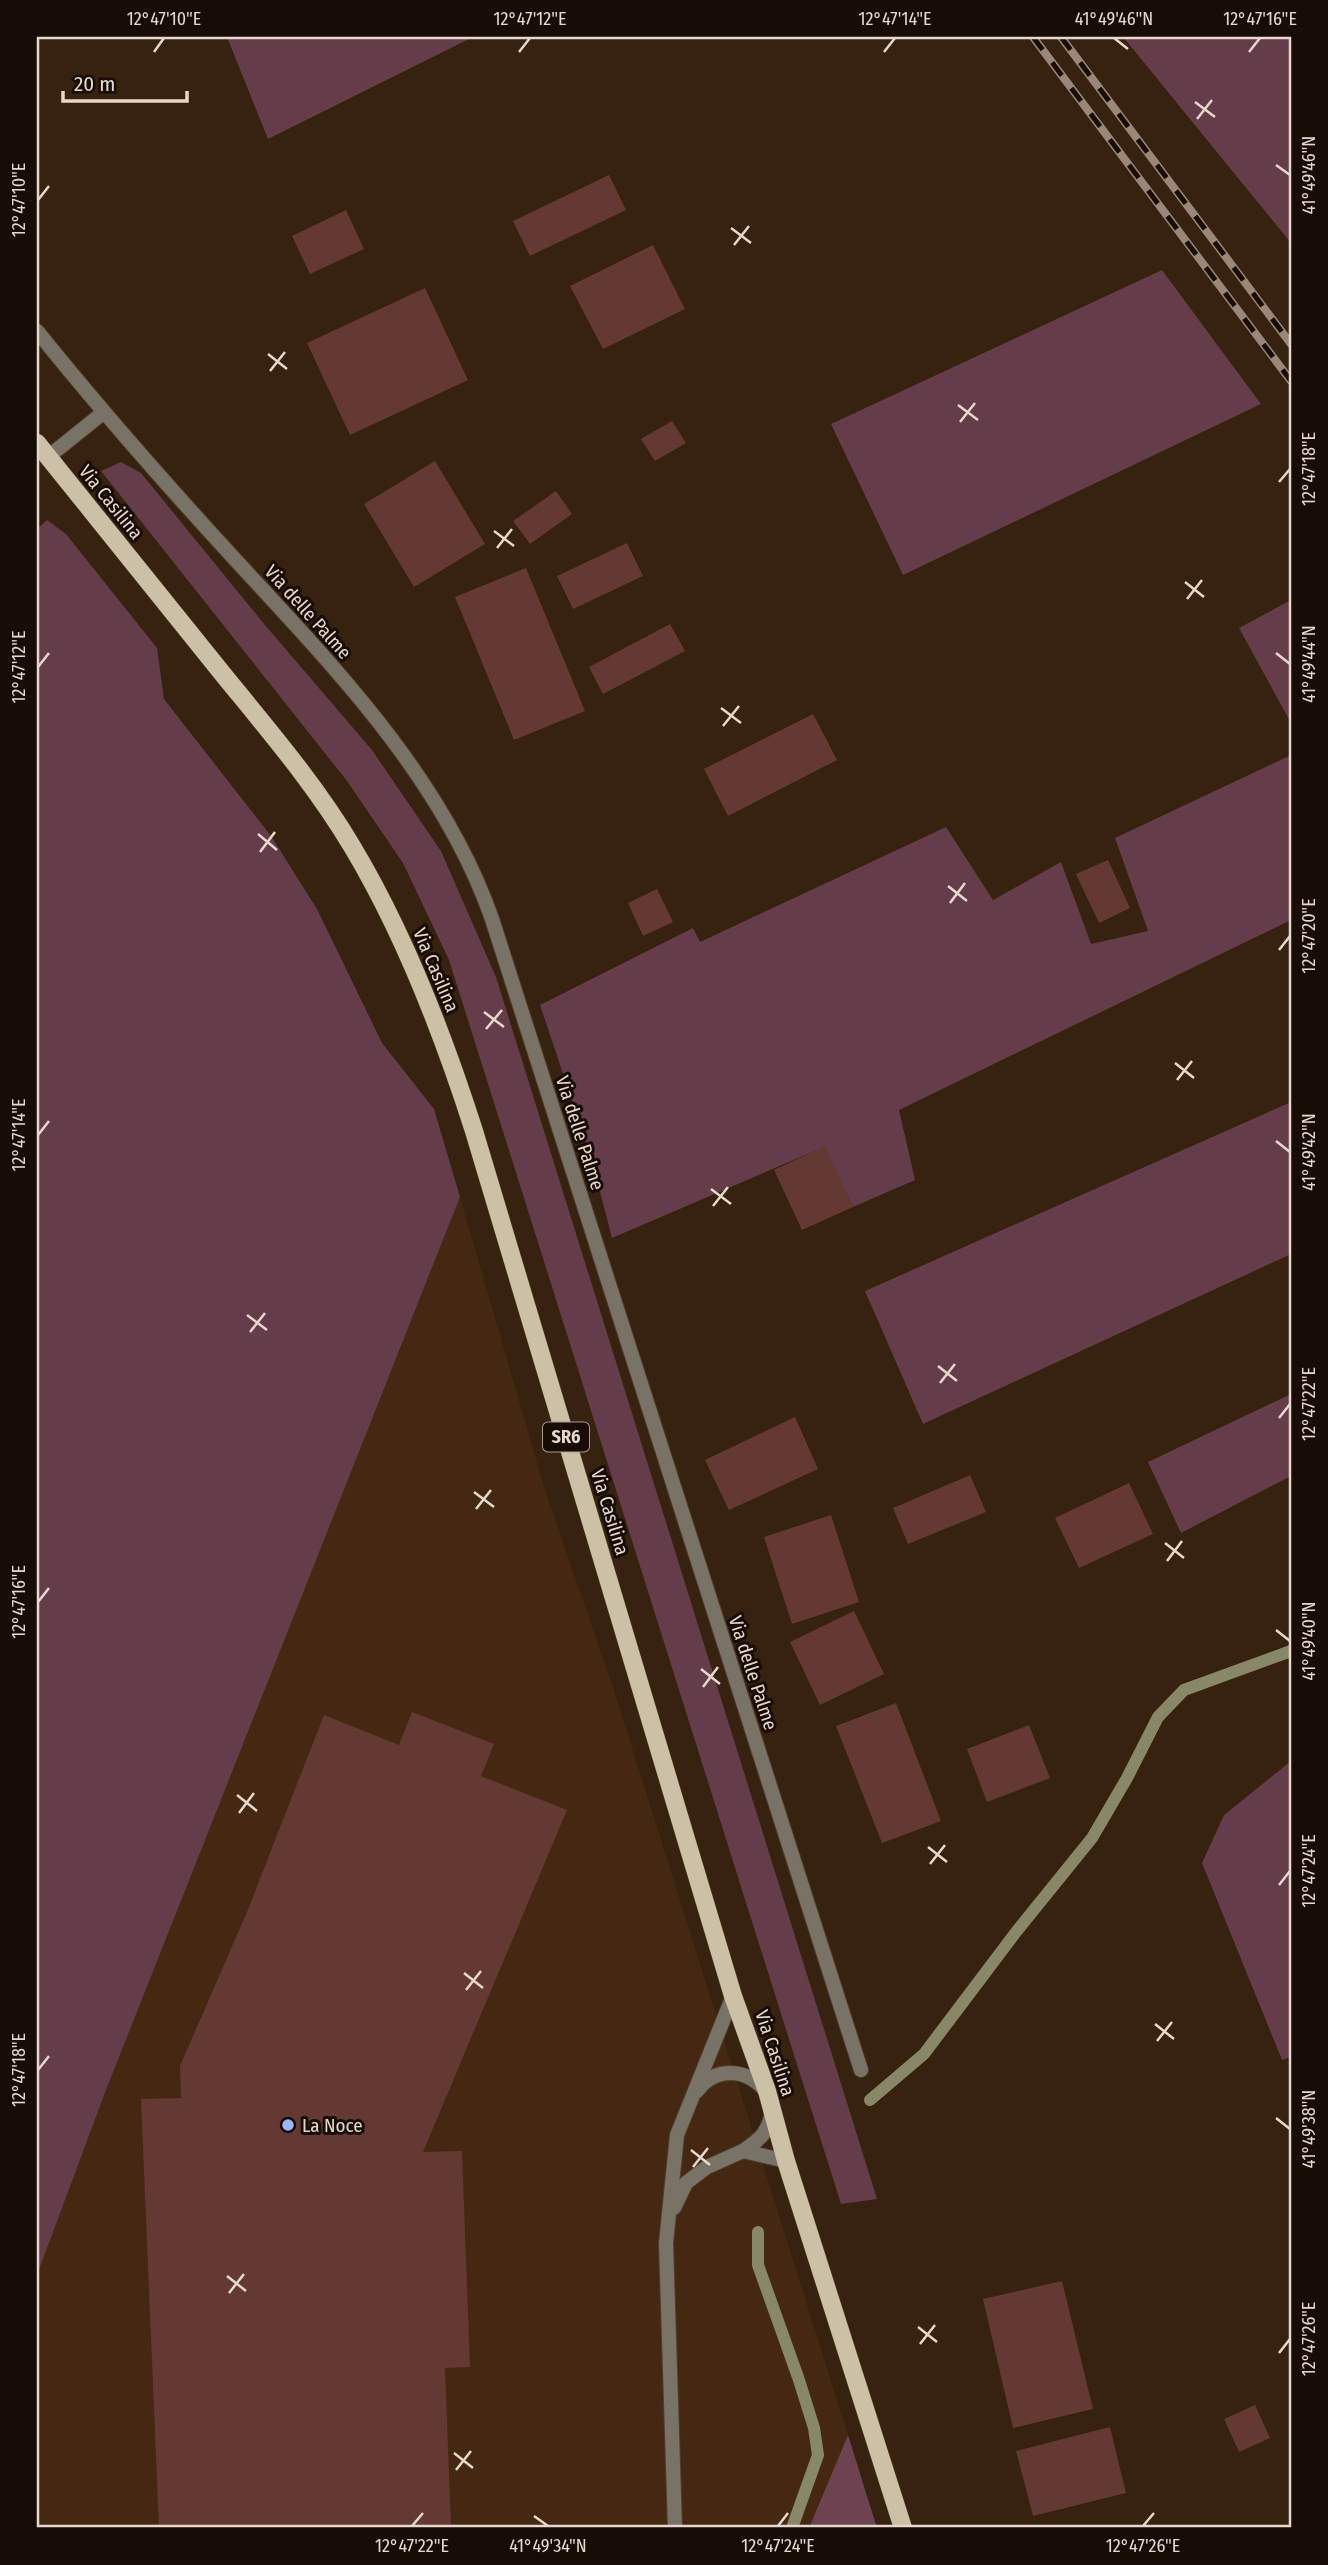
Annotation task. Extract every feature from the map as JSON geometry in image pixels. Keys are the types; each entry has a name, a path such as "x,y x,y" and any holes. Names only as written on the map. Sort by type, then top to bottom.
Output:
{"main road":[{"name":"Via Casilina","path":"42,450 316,791 354,849 401,942 471,1121 733,1996 767,2091 786,2161 903,2528"}],"street":[{"name":"Via delle Palme","path":"37,331 164,482 294,624 364,706 436,802 470,863 496,931 860,2070"},
{"path":"42,450 104,412"},
{"path":"675,2528 666,2243 677,2136 733,1996"},
{"path":"668,2219 686,2183 708,2167 743,2151 764,2133 771,2113 767,2091 756,2080 743,2074 728,2073 713,2077 701,2085 692,2098"},
{"path":"743,2151 786,2161"}],"shaded area":[{"path":"227,37 473,37 268,139"},
{"path":"1291,37 1291,243 1124,38"},
{"path":"1162,270 1261,404 903,575 831,424"},
{"path":"121,462 141,473 265,625 372,750 441,851 496,977 877,2199 841,2204 449,960 403,863 347,781 101,471"},
{"path":"47,520 66,534 157,648 164,699 271,836 317,909 382,1043 434,1109 460,1197 106,2090 37,2275 37,529"},
{"path":"1291,600 1291,723 1239,628"},
{"path":"1291,755 1291,920 899,1110 915,1180 853,1207 824,1147 612,1238 591,1157 540,1005 693,928 700,942 946,827 993,900 1061,862 1091,944 1148,931 1115,838"},
{"path":"1291,1102 1291,1254 923,1424 865,1291"},
{"path":"460,1197 545,1490 614,1690 848,2435 809,2528 37,2528 37,2275 106,2090"},
{"path":"1291,1394 1291,1476 1181,1533 1148,1462"},
{"path":"1291,1761 1291,2057 1282,2060 1202,1863 1224,1815"},
{"path":"848,2435 877,2528 809,2528"}],"building":[{"path":"609,175 626,210 530,256 513,221"},
{"path":"346,210 364,249 310,274 292,236"},
{"path":"653,245 685,309 603,349 570,286"},
{"path":"425,288 468,380 350,435 307,343"},
{"path":"672,421 686,443 655,461 641,439"},
{"path":"435,461 485,544 414,587 364,504"},
{"path":"556,491 572,514 530,544 513,521"},
{"path":"627,543 643,576 573,609 557,576"},
{"path":"526,568 585,711 514,740 455,597"},
{"path":"670,624 685,651 603,694 589,667"},
{"path":"813,714 837,760 728,816 704,769"},
{"path":"1108,860 1130,908 1099,923 1076,874"},
{"path":"657,889 673,922 643,936 628,903"},
{"path":"825,1146 853,1207 802,1230 774,1170"},
{"path":"795,1417 818,1469 729,1510 705,1460"},
{"path":"970,1475 986,1512 908,1544 893,1508"},
{"path":"1129,1483 1153,1534 1079,1568 1055,1518"},
{"path":"831,1515 859,1602 792,1624 764,1537"},
{"path":"854,1611 884,1674 820,1705 790,1642"},
{"path":"896,1703 941,1821 882,1843 836,1726"},
{"name":"La Noce","path":"412,1712 494,1744 481,1776 567,1810 423,2152 462,2151 470,2367 445,2368 451,2528 159,2528 141,2099 181,2098 180,2066 247,1912 324,1715 399,1745"},
{"path":"1029,1725 1050,1778 987,1802 967,1749"},
{"path":"1062,2281 1093,2409 1013,2428 983,2299"},
{"path":"1255,2405 1270,2438 1239,2452 1224,2419"},
{"path":"1110,2427 1126,2493 1033,2516 1016,2451"}],"waterway":[{"path":"870,2100 924,2054 1016,1932 1092,1838 1158,1717 1184,1690 1291,1651"},
{"path":"758,2232 758,2265 799,2380 814,2428 818,2455 792,2528"}],"railway":[{"path":"1033,37 1291,381"},
{"path":"1061,37 1291,344"}],"place":[{"name":"La Noce","path":"288,2125"}]}
